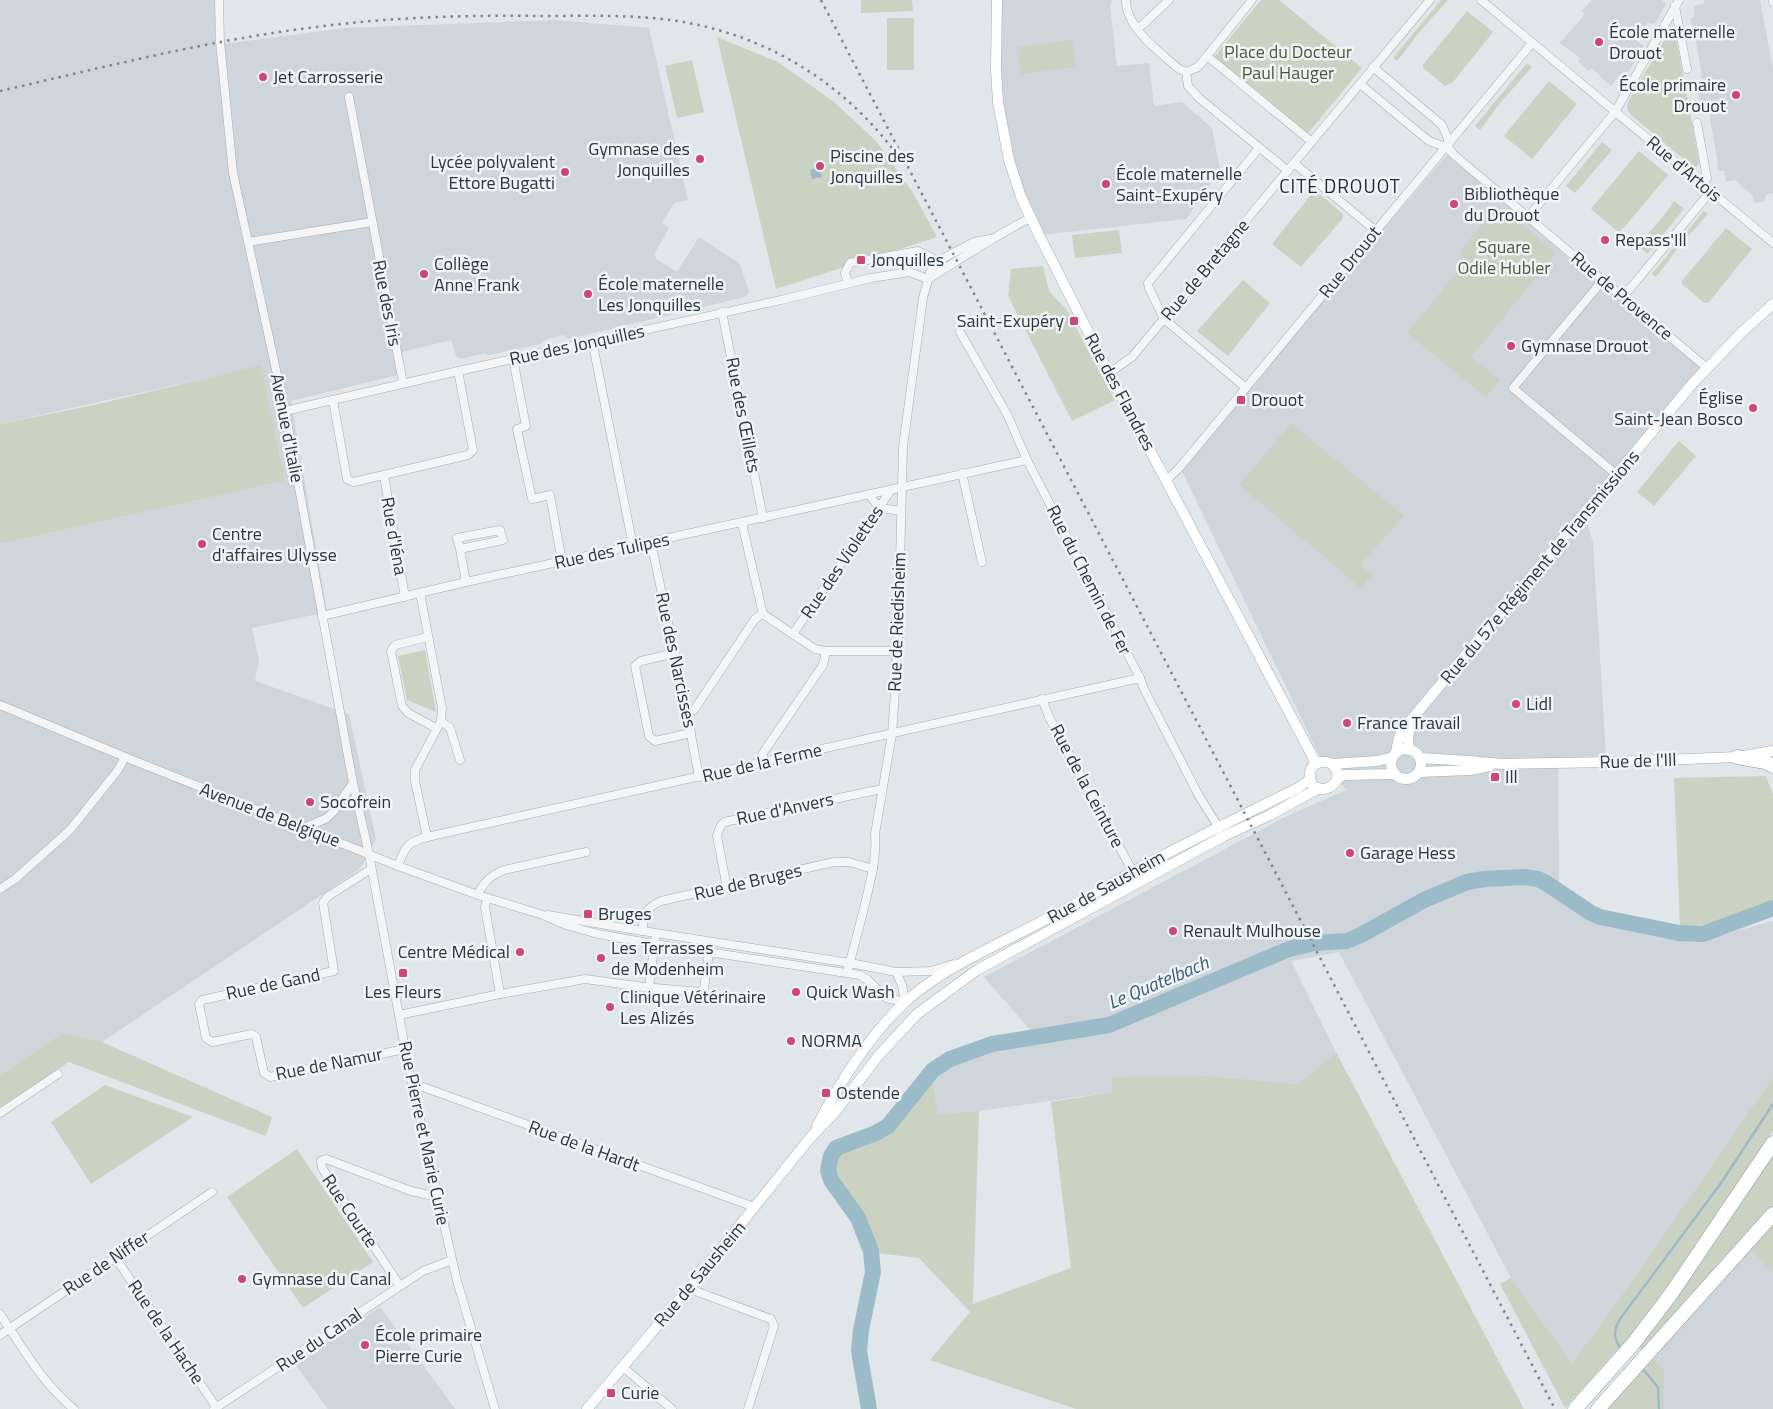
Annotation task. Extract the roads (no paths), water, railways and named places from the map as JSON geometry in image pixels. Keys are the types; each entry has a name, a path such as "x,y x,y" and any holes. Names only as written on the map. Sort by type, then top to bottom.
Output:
{"highway":[{"path":"1737,757 1766,762 1773,766"},
{"path":"1575,1409 1633,1344 1676,1286 1773,1143"},
{"path":"1598,1409 1773,1214"}],"main road":[{"name":"Rue des Flandres","path":"997,0 996,70 999,111 1009,160 1030,218 1109,373 1316,763"},
{"path":"1707,368 1773,304"},
{"name":"Rue du 57e Régiment de Transmissions","path":"1395,755 1400,732 1707,368"},
{"path":"1409,750 1408,738 1411,720"},
{"path":"1395,755 1391,766 1395,774 1403,779 1416,776 1419,772 1420,758 1409,750 1400,751 1395,755 1377,761 1332,764 1324,761 1316,763 1310,770 1310,779 1312,783 1323,789 1331,787 1344,775 1395,774"},
{"name":"Rue de l'Ill","path":"1420,758 1468,760 1502,764 1612,762 1737,757 1773,751"},
{"path":"1332,764 1337,771 1337,780"},
{"name":"Rue de l'Ill","path":"1419,772 1470,770 1502,764"},
{"name":"Rue de Sausheim","path":"587,1409 690,1287 810,1138 835,1112 879,1055 917,1014 977,970 1138,882 1298,788 1310,779"},
{"name":"Rue de Sausheim","path":"810,1138 836,1092 884,1023 905,1002 939,977 1133,872 1221,832 1270,815 1319,788"},
{"path":"1133,872 1138,882"}],"street":[{"name":"Avenue d'Italie","path":"219,0 220,42 233,173 285,411 353,782 369,854"},
{"path":"1138,29 1169,0"},
{"path":"1126,2 1129,16 1146,41 1179,69 1186,72 1198,67 1252,0"},
{"name":"Rue de Bretagne","path":"1109,373 1128,362 1430,0"},
{"name":"Rue d'Artois","path":"1481,0 1773,243"},
{"path":"1677,3 1688,69"},
{"path":"1528,217 1615,112 1677,3"},
{"name":"Rue Drouot","path":"1167,480 1246,388 1532,43"},
{"path":"1207,56 1312,142"},
{"name":"Rue de Provence","path":"1374,67 1442,124 1448,139 1447,146 1453,154 1707,368"},
{"path":"1186,72 1188,86 1199,98 1288,171"},
{"name":"Rue de Provence","path":"1360,84 1429,141 1447,146"},
{"name":"Rue des Iris","path":"349,97 403,383"},
{"path":"1697,123 1707,178 1703,184"},
{"path":"1246,388 1164,319 1149,288 1149,280 1259,148"},
{"path":"1294,163 1376,230"},
{"path":"1623,297 1711,191"},
{"path":"928,279 990,239 1030,218"},
{"path":"248,242 372,222"},
{"path":"848,283 845,273 850,262 918,251 938,261 974,242 990,239"},
{"name":"Rue de Riedisheim","path":"847,972 873,870 876,846 875,834 892,734 897,664 895,651 898,641 903,446 923,298 931,269 938,261"},
{"name":"Rue des Jonquilles","path":"285,411 403,383 781,300 848,283 909,272 928,279"},
{"path":"1603,280 1512,388 1617,475"},
{"name":"Rue des Œillets","path":"722,312 763,518"},
{"name":"Rue du Chemin de Fer","path":"960,332 1008,416 1027,460 1140,678 1144,690 1199,796 1221,832"},
{"path":"594,350 633,546"},
{"path":"513,359 526,426 517,429 532,499 550,495 562,562"},
{"path":"333,400 347,479 354,482 384,476 468,455 473,450 458,371"},
{"name":"Rue des Tulipes","path":"322,616 466,582 1027,460"},
{"path":"962,473 982,562"},
{"name":"Rue d'Iéna","path":"384,476 405,597"},
{"name":"Rue des Violettes","path":"793,634 891,490"},
{"path":"868,495 880,508 901,511"},
{"path":"742,523 763,614 815,649 826,651 895,651"},
{"path":"460,549 503,540 500,530 457,538 466,582"},
{"name":"Rue des Narcisses","path":"651,542 688,713 699,777"},
{"path":"420,593 442,708 441,721 416,770 415,781 427,837"},
{"path":"688,713 694,710 755,620 763,614"},
{"path":"428,637 396,645 391,651 402,706 408,713 436,728"},
{"path":"763,762 763,753 823,665 826,651"},
{"path":"674,653 641,661 635,666 649,736 656,741 691,733"},
{"name":"Rue de la Ferme","path":"398,866 407,845 427,837 1140,678"},
{"name":"Rue de la Ceinture","path":"1042,699 1049,717 1133,872"},
{"name":"Avenue de Belgique","path":"0,705 398,866 543,915 566,925 598,934 654,944 847,972 860,975 868,980 886,998 905,1002"},
{"path":"441,721 450,728 460,760"},
{"path":"0,889 15,879 70,830 118,770 125,757"},
{"path":"304,828 327,818 334,811 353,782"},
{"name":"Rue d'Anvers","path":"727,888 717,836 724,822 882,790"},
{"path":"500,994 481,888 493,874 504,870 586,852"},
{"name":"Rue Pierre et Marie Curie","path":"369,854 405,1049 436,1194 457,1281 495,1409"},
{"name":"Rue de Bruges","path":"642,931 645,916 650,906 661,901 727,888 834,862 849,862 873,870"},
{"name":"Rue de Gand","path":"252,1034 212,1042 206,1038 199,1004 202,1000 334,971 323,903 327,897 371,869"},
{"name":"Avenue de Belgique","path":"543,915 850,963 896,972 931,971 968,960"},
{"path":"649,987 656,934"},
{"path":"399,1015 585,979 700,992 704,989 710,952"},
{"path":"896,972 902,985 905,1002 917,1014"},
{"name":"Rue de Namur","path":"252,1034 256,1037 264,1072 270,1077 405,1049"},
{"path":"0,1113 58,1074"},
{"name":"Rue de la Hardt","path":"413,1088 423,1087 754,1208"},
{"name":"Rue Courte","path":"400,1286 322,1168 321,1161 326,1159 411,1190 436,1194"},
{"name":"Rue de Niffer","path":"0,1335 212,1192"},
{"name":"Rue de la Hache","path":"115,1257 215,1408"},
{"name":"Rue du Canal","path":"215,1408 423,1271 452,1260"},
{"path":"690,1287 698,1292 771,1320 774,1326 748,1409"},
{"path":"0,1314 43,1379 62,1400 74,1409"},
{"path":"623,1367 672,1409"}],"water":[{"path":"819,167 822,177 812,179 810,170"}],"waterway":[{"name":"Le Quatelbach","path":"869,1409 859,1351 861,1330 873,1272 871,1251 858,1218 831,1180 828,1170 831,1156 836,1148 876,1133 888,1126 933,1070 950,1059 992,1044 1109,1025 1289,949 1314,943 1347,941 1424,900 1467,882 1484,879 1524,877 1538,879 1600,917 1679,933 1703,934 1773,908"},
{"path":"1622,1350 1615,1335 1620,1319 1721,1183 1773,1104"},
{"path":"1641,1367 1658,1387 1659,1409"}],"railway":[{"path":"821,0 1555,1409"},
{"path":"0,91 236,39 344,24 458,16 653,18 718,30 744,38 793,61 838,92 877,130 894,151"}],"place":[{"name":"École maternelle Drouot","path":"1599,42"},
{"name":"Jet Carrosserie","path":"263,77"},
{"name":"École primaire Drouot","path":"1736,95"},
{"name":"Gymnase des Jonquilles","path":"700,159"},
{"name":"Piscine des Jonquilles","path":"820,166"},
{"name":"Lycée polyvalent Ettore Bugatti","path":"565,172"},
{"name":"École maternelle Saint-Exupéry","path":"1106,184"},
{"name":"Bibliothèque du Drouot","path":"1454,204"},
{"name":"Repass'Ill","path":"1605,240"},
{"name":"Jonquilles","path":"861,260"},
{"name":"Collège Anne Frank","path":"424,274"},
{"name":"École maternelle Les Jonquilles","path":"588,294"},
{"name":"Saint-Exupéry","path":"1074,321"},
{"name":"Gymnase Drouot","path":"1511,346"},
{"name":"Drouot","path":"1241,400"},
{"name":"Église Saint-Jean Bosco","path":"1753,408"},
{"name":"Centre d'affaires Ulysse","path":"202,544"},
{"name":"Lidl","path":"1516,704"},
{"name":"France Travail","path":"1347,723"},
{"name":"Ill","path":"1495,777"},
{"name":"Socofrein","path":"310,802"},
{"name":"Garage Hess","path":"1350,853"},
{"name":"Bruges","path":"588,914"},
{"name":"Renault Mulhouse","path":"1173,931"},
{"name":"Centre Médical","path":"520,952"},
{"name":"Les Terrasses de Modenheim","path":"601,958"},
{"name":"Les Fleurs","path":"403,973"},
{"name":"Quick Wash","path":"796,992"},
{"name":"Clinique Vétérinaire Les Alizés","path":"610,1007"},
{"name":"NORMA","path":"791,1041"},
{"name":"Ostende","path":"826,1093"},
{"name":"Gymnase du Canal","path":"242,1279"},
{"name":"École primaire Pierre Curie","path":"365,1345"},
{"name":"Curie","path":"611,1393"}],"district":[{"name":"CITÉ DROUOT","path":"1340,186"}],"park label":[{"name":"Place du Docteur Paul Hauger","path":"1288,62"},
{"name":"Square Odile Hubler","path":"1504,257"}]}
